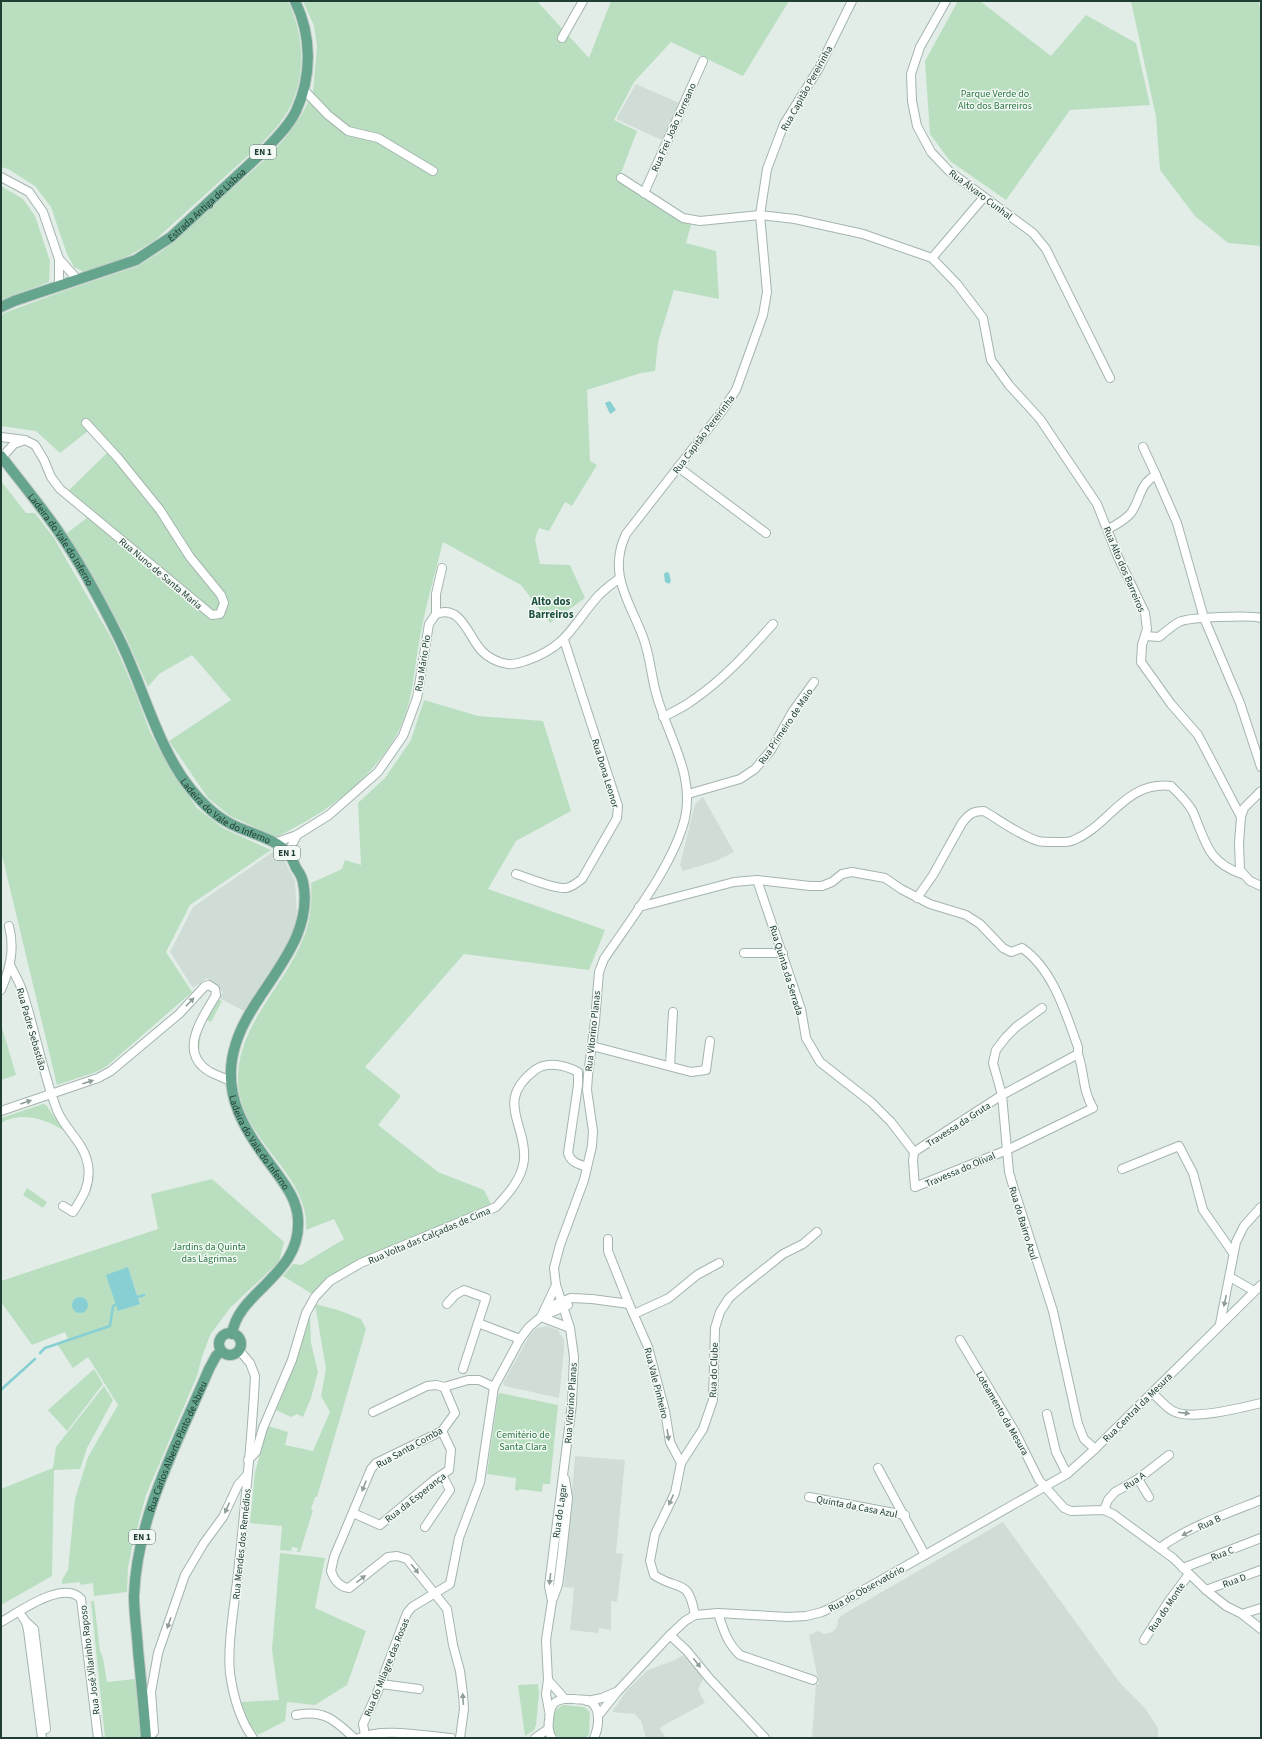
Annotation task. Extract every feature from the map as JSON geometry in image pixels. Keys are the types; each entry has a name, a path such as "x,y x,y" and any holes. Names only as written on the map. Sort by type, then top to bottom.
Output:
{"main road":[{"name":"Estrada Antiga de Lisboa","path":"59,286 136,260 171,237 260,155 280,134 296,113 304,90 309,48 306,29 295,1"},
{"name":"EN 1","path":"1,307 14,301 59,286"},
{"name":"Ladeira do Vale do Inferno","path":"2,456 60,534 94,591 119,638 176,769 204,804 231,824 274,843 288,853 303,880 305,902 303,918 298,934 284,962 241,1031 236,1042 232,1061 231,1080 233,1099 239,1116 250,1138 287,1188 295,1204 298,1217 298,1230 288,1259 242,1312 234,1325 232,1334"},
{"name":"EN 1","path":"222,1351 219,1344 221,1338 226,1334 232,1334"},
{"path":"222,1351 230,1355 239,1350 240,1341 237,1336 232,1334"},
{"name":"Rua Carlos Alberto Pinto de Abreu","path":"147,1738 134,1608 135,1581 142,1538 152,1503 164,1472 209,1369 216,1356 222,1351"}],"street":[{"path":"562,38 583,1"},
{"name":"Rua Capitão Pereirinha","path":"688,794 684,770 663,717 655,692 644,637 626,600 620,578 619,553 626,534 678,468 736,390 763,315 767,292 760,215 767,169 784,124 818,68 852,1"},
{"name":"Rua Álvaro Cunhal","path":"946,1 920,47 911,74 912,101 917,126 931,152 949,171 1033,233 1046,249 1110,378"},
{"name":"Rua Frei João Torreano","path":"644,193 703,61"},
{"path":"304,90 328,115 348,131 378,138 433,171"},
{"path":"1,177 29,192 43,212 59,259 59,286"},
{"path":"621,178 682,218 700,221 760,215 794,219 863,234 932,258 984,197"},
{"name":"Rua Alto dos Barreiros","path":"932,258 957,284 983,318 991,360 1009,386 1040,419 1097,504 1118,557 1147,620 1141,662 1171,704 1198,735 1241,817"},
{"path":"59,259 78,280"},
{"name":"Rua Nuno de Santa Maria","path":"25,440 35,445 44,460 51,477 60,488 212,615 220,614 224,603 221,595 190,557 160,510 118,458 86,423"},
{"path":"1,437 25,440"},
{"path":"2,456 14,444 25,440"},
{"path":"1143,447 1177,523 1204,618 1240,703 1261,767"},
{"path":"678,468 766,533"},
{"path":"1108,529 1120,522 1130,513 1138,500 1145,483 1156,475"},
{"path":"442,568 436,594 436,614 449,612 456,615 481,651 488,657 508,664 518,663 536,657 555,647 564,640 599,595 620,578"},
{"name":"Rua Mário Pio","path":"274,843 297,835 338,808 378,772 403,736 417,698 428,624 436,614"},
{"path":"1145,636 1159,637 1180,622 1204,618 1261,618"},
{"path":"663,717 693,700 722,677 774,624"},
{"name":"Rua Dona Leonor","path":"516,874 558,887 566,888 574,885 582,879 617,818 618,806 564,640"},
{"name":"Rua Primeiro de Maio","path":"688,794 740,779 755,769 770,750 793,711 814,682"},
{"path":"917,898 933,875 962,822 974,811 984,811 1039,841 1065,843 1079,838 1140,790 1162,785 1171,786 1192,811 1204,842 1217,860 1230,870 1242,874 1250,881 1260,882"},
{"path":"1242,874 1240,870 1239,843 1241,817 1244,808 1261,791"},
{"name":"Rua Vitorino Planas","path":"564,1476 572,1404 574,1357 570,1328 556,1285 554,1268 556,1256 580,1194 588,1167 592,1146 593,1131 587,1090 599,972 604,959 639,907 678,841 685,817 688,794"},
{"path":"288,853 297,835"},
{"path":"639,907 734,882 757,880 822,886 832,882 842,874 852,872 885,878 917,898 930,904 966,915 980,924 1003,948 1011,952 1022,948 1032,955 1052,984 1062,1002 1078,1048 1086,1096 1093,1108 1007,1150"},
{"name":"Rua Quinta da Serrada","path":"757,880 801,1009 806,1038 820,1062 871,1102 886,1117 914,1156"},
{"path":"1,990 10,965 12,937 9,926"},
{"path":"744,953 783,953"},
{"name":"Rua Padre Sebastião","path":"10,965 22,988 51,1094 58,1112 82,1148 88,1164 89,1180 84,1195 73,1212 62,1206"},
{"path":"1,1111 98,1078 111,1071 179,1014 205,986 209,985 215,989 216,995 200,1024 193,1045 195,1056 210,1072 231,1080"},
{"name":"Rua do Bairro Azul","path":"1042,1008 1016,1027 996,1050 993,1063 1002,1095 1009,1172 1056,1322 1078,1424 1084,1439 1095,1449"},
{"path":"670,1066 673,1012"},
{"path":"592,1046 691,1072 706,1070 710,1041"},
{"name":"Travessa da Gruta","path":"914,1156 1002,1095 1078,1054"},
{"name":"Rua Volta das Calçadas de Cima","path":"248,1460 256,1452 264,1428 292,1360 306,1313 315,1297 330,1281 361,1263 496,1207 510,1192 519,1177 524,1160 522,1142 514,1108 516,1095 524,1078 539,1067 547,1065 567,1066 578,1072 578,1085 568,1153 573,1162 588,1167"},
{"path":"1122,1169 1179,1146 1193,1173 1203,1210 1233,1253"},
{"name":"Travessa do Olival","path":"914,1156 915,1187 1007,1150"},
{"path":"1220,1325 1236,1242 1244,1226 1261,1207"},
{"name":"Rua do Clube","path":"695,1615 692,1599 686,1588 654,1575 650,1561 655,1534 675,1493 681,1463 703,1429 712,1400 715,1328 720,1312 730,1298 743,1286 782,1254 803,1244 817,1232"},
{"name":"Rua Vale Pinheiro","path":"608,1239 608,1251 648,1347 665,1411 670,1442 681,1463"},
{"path":"634,1314 669,1298 697,1275 719,1263"},
{"path":"1230,1277 1254,1292"},
{"name":"Rua Vitorino Planas","path":"480,1482 494,1387 520,1339 529,1327 541,1316 546,1308 556,1285"},
{"name":"Rua Central da Mesura","path":"1000,1512 1067,1474 1095,1449 1261,1285"},
{"path":"447,1304 455,1295 464,1290 486,1298 463,1369"},
{"path":"546,1308 582,1299 629,1304"},
{"path":"541,1316 562,1305"},
{"path":"541,1316 570,1328"},
{"path":"478,1323 520,1339"},
{"name":"Loteamento da Mesura","path":"960,1340 1014,1430 1039,1480 1064,1508 1071,1511 1104,1510"},
{"name":"Rua Mendes dos Remédios","path":"239,1350 250,1363 255,1376 230,1648 230,1672 239,1711 245,1726 253,1738"},
{"path":"373,1412 427,1386 436,1384 444,1387 468,1380 479,1380 494,1387"},
{"name":"Rua Santa Comba","path":"435,1593 407,1559 397,1556 388,1557 349,1588 344,1588 333,1576 332,1565 371,1469 376,1463 442,1431 455,1413 444,1387"},
{"path":"1152,1393 1172,1411 1184,1415 1221,1412 1261,1404"},
{"path":"1047,1414 1056,1452 1067,1474"},
{"name":"Rua da Esperança","path":"353,1513 380,1525 449,1470 451,1450 442,1431"},
{"name":"Rua A","path":"1104,1510 1108,1500 1115,1492 1138,1479 1169,1455"},
{"name":"Quinta da Casa Azul","path":"878,1468 925,1555"},
{"path":"147,1738 154,1732 151,1692 158,1653 185,1575 223,1517 238,1485 247,1475"},
{"path":"425,1527 450,1490 442,1475"},
{"name":"Rua do Lagar","path":"552,1601 549,1586 560,1492 564,1476"},
{"name":"Rua do Lagar","path":"548,1729 549,1711 546,1694 548,1680 546,1640 552,1601 558,1585 562,1554 568,1498 564,1476"},
{"path":"1138,1479 1149,1497"},
{"name":"Rua do Milagre das Rosas","path":"362,1737 363,1724 381,1684 407,1613 412,1607 450,1584 459,1538 480,1482"},
{"name":"Quinta da Casa Azul","path":"809,1497 904,1515"},
{"name":"Rua B","path":"1160,1548 1207,1522 1261,1500"},
{"path":"1104,1510 1113,1514 1160,1548 1206,1590 1226,1606 1242,1614 1261,1629"},
{"name":"Rua do Observatório","path":"695,1615 718,1613 806,1616 822,1612 1000,1512"},
{"name":"Rua C","path":"1186,1571 1261,1538"},
{"path":"553,1554 562,1554"},
{"name":"Rua D","path":"1206,1590 1261,1570"},
{"name":"Rua do Monte","path":"1144,1640 1186,1571"},
{"name":"Rua José Vilarinho Raposo","path":"1,1622 50,1596 70,1592 77,1594 81,1599 98,1738"},
{"path":"435,1593 447,1609 452,1645 460,1671 464,1709 460,1738"},
{"path":"1242,1614 1261,1608"},
{"path":"19,1612 26,1622 34,1629 47,1738"},
{"path":"718,1613 723,1630 731,1646 740,1655 813,1680"},
{"path":"598,1716 618,1691 670,1634 685,1621 695,1615"},
{"path":"26,1622 42,1738"},
{"path":"670,1634 687,1651 709,1678 764,1738"},
{"path":"548,1680 564,1698"},
{"path":"381,1684 419,1689"},
{"path":"549,1711 555,1702 564,1698 587,1700 602,1698 618,1691"},
{"path":"587,1700 594,1705 598,1716 596,1736"},
{"path":"296,1715 309,1712 325,1716 341,1726 354,1738"},
{"path":"535,1738 548,1729 552,1738"},
{"path":"362,1737 373,1733 389,1733 451,1738"}],"shaded area":[{"path":"636,84 679,103 680,107 664,141 616,119"},
{"path":"703,797 734,852 716,861 683,871 680,865 694,808 696,803"},
{"path":"274,851 284,860 295,881 297,917 293,932 287,944 244,1011 219,998 223,992 207,978 193,988 170,952 193,907"},
{"path":"547,1326 558,1330 564,1340 559,1398 505,1386 503,1383 531,1333 537,1328"},
{"path":"575,1456 625,1460 616,1553 623,1554 617,1602 611,1601 611,1630 599,1628 598,1633 570,1630 574,1588 564,1587"},
{"path":"1003,1522 1120,1683 1145,1708 1158,1728 1158,1738 812,1738 816,1684 819,1684 809,1635 818,1631 824,1634 832,1632 837,1627 838,1619 842,1615"},
{"path":"683,1655 704,1677 698,1689 705,1703 659,1728 666,1738 646,1738 641,1721 635,1714 612,1712 627,1690 648,1670 675,1660"}],"green space":[{"path":"1,1 288,1 300,41 301,69 299,83 289,109 276,128 260,145 154,241 132,254 96,271 86,273 74,267 67,254 51,207 35,186 8,169 1,167"},
{"path":"303,1 537,1 589,58 611,1 789,1 743,76 671,42 634,82 614,120 637,131 618,181 681,221 691,225 686,243 716,251 719,299 674,290 658,342 655,371 641,373 587,390 590,461 597,465 572,506 565,502 549,531 539,528 535,539 540,564 570,565 585,598 550,623 521,585 443,542 422,625 410,699 397,734 386,752 360,782 345,795 312,818 276,837 230,816 208,798 169,741 231,700 192,655 159,674 148,687 125,635 67,533 95,512 69,490 108,452 88,431 60,453 36,431 1,426 1,316 4,313 61,292 138,266 162,251 270,155 301,116 313,92 317,47 314,26"},
{"name":"Parque Verde do Alto dos Barreiros","path":"958,1 980,1 1051,56 1086,15 1136,43 1150,105 1070,110 1006,200 950,161 930,134 925,61"},
{"path":"1131,1 1258,1 1261,10 1261,246 1228,243 1195,216 1160,170 1156,117"},
{"path":"1,186 23,199 35,216 50,261 49,282 1,300"},
{"path":"1,481 26,513 35,513 54,538 113,641 136,694 150,732 170,769 197,808 223,828 271,850 190,905 166,952 192,992 107,1066 96,1072 57,1085 1,851"},
{"path":"424,700 478,716 543,721 571,811 516,841 488,889 605,930 589,970 464,954 365,1067 401,1096 378,1125 438,1172 484,1190 491,1204 359,1260 328,1278 312,1294 283,1276 293,1264 301,1265 344,1239 334,1219 306,1230 304,1209 297,1190 260,1138 249,1120 241,1100 238,1078 240,1058 254,1021 287,970 305,934 311,909 311,883 342,869 345,860 361,865 358,803 385,778 411,740"},
{"path":"218,999 222,1001 211,1022 207,1020 201,1032 199,1051 197,1054 200,1032"},
{"path":"1,1024 16,1075 1,1080"},
{"path":"43,1104 46,1105 64,1131 49,1123 33,1118 25,1117 9,1119 1,1123 1,1118"},
{"name":"Jardins da Quinta das Lágrimas","path":"212,1179 284,1242 279,1262 230,1308 210,1335 197,1376 146,1495 128,1567 127,1592 94,1596 93,1583 81,1585 80,1582 62,1584 62,1580 68,1570 75,1499 88,1457 118,1405 88,1357 73,1368 57,1344 68,1339 65,1332 32,1345 1,1302 1,1281 158,1229 151,1194","holes":["128,1267 140,1303 118,1311"]},
{"path":"27,1188 47,1202 43,1208 23,1195"},
{"path":"315,1304 338,1310 361,1319 366,1329 317,1497 315,1497 311,1509 313,1510 300,1552 297,1552 298,1548 292,1547 291,1551 280,1550 282,1526 250,1523 255,1472 268,1426 288,1432 285,1445 313,1451 330,1412 321,1396 326,1369"},
{"path":"310,1315 311,1343 318,1372 311,1398 303,1417 297,1414 291,1417 276,1410 295,1362"},
{"path":"94,1369 103,1384 67,1431 48,1410"},
{"path":"104,1386 113,1400 87,1448 80,1469 54,1470 52,1576 1,1605 1,1489 53,1468 56,1447"},
{"name":"Cemitério de Santa Clara","path":"500,1393 558,1405 550,1484 543,1484 542,1492 519,1489 519,1491 515,1490 516,1478 487,1474 498,1396"},
{"path":"280,1553 325,1558 315,1608 366,1631 347,1685 315,1705 287,1702 285,1721 258,1735 249,1723 241,1702 279,1700 272,1650"},
{"path":"91,1601 94,1601 100,1651 103,1658 107,1682 135,1679 139,1709 140,1738 105,1738"},
{"path":"538,1684 539,1693 536,1725 534,1730 525,1736 518,1685"},
{"path":"564,1705 584,1707 590,1712 589,1734 586,1738 559,1738 556,1734 553,1725 554,1715 556,1710"}],"water":[{"path":"610,401 616,410 610,414 605,403"},
{"path":"666,572 669,573 671,581 669,584 665,582 664,574"},
{"path":"128,1267 140,1304 118,1311 106,1275"},
{"path":"80,1297 86,1299 88,1305 86,1311 80,1313 74,1311 72,1305 74,1299"}],"waterway":[{"path":"135,1298 144,1295"},
{"path":"40,1353 45,1348 110,1326 113,1306 119,1303"},
{"path":"4,1387 35,1359"}],"district":[{"name":"Alto dos Barreiros","path":"551,607"}]}
